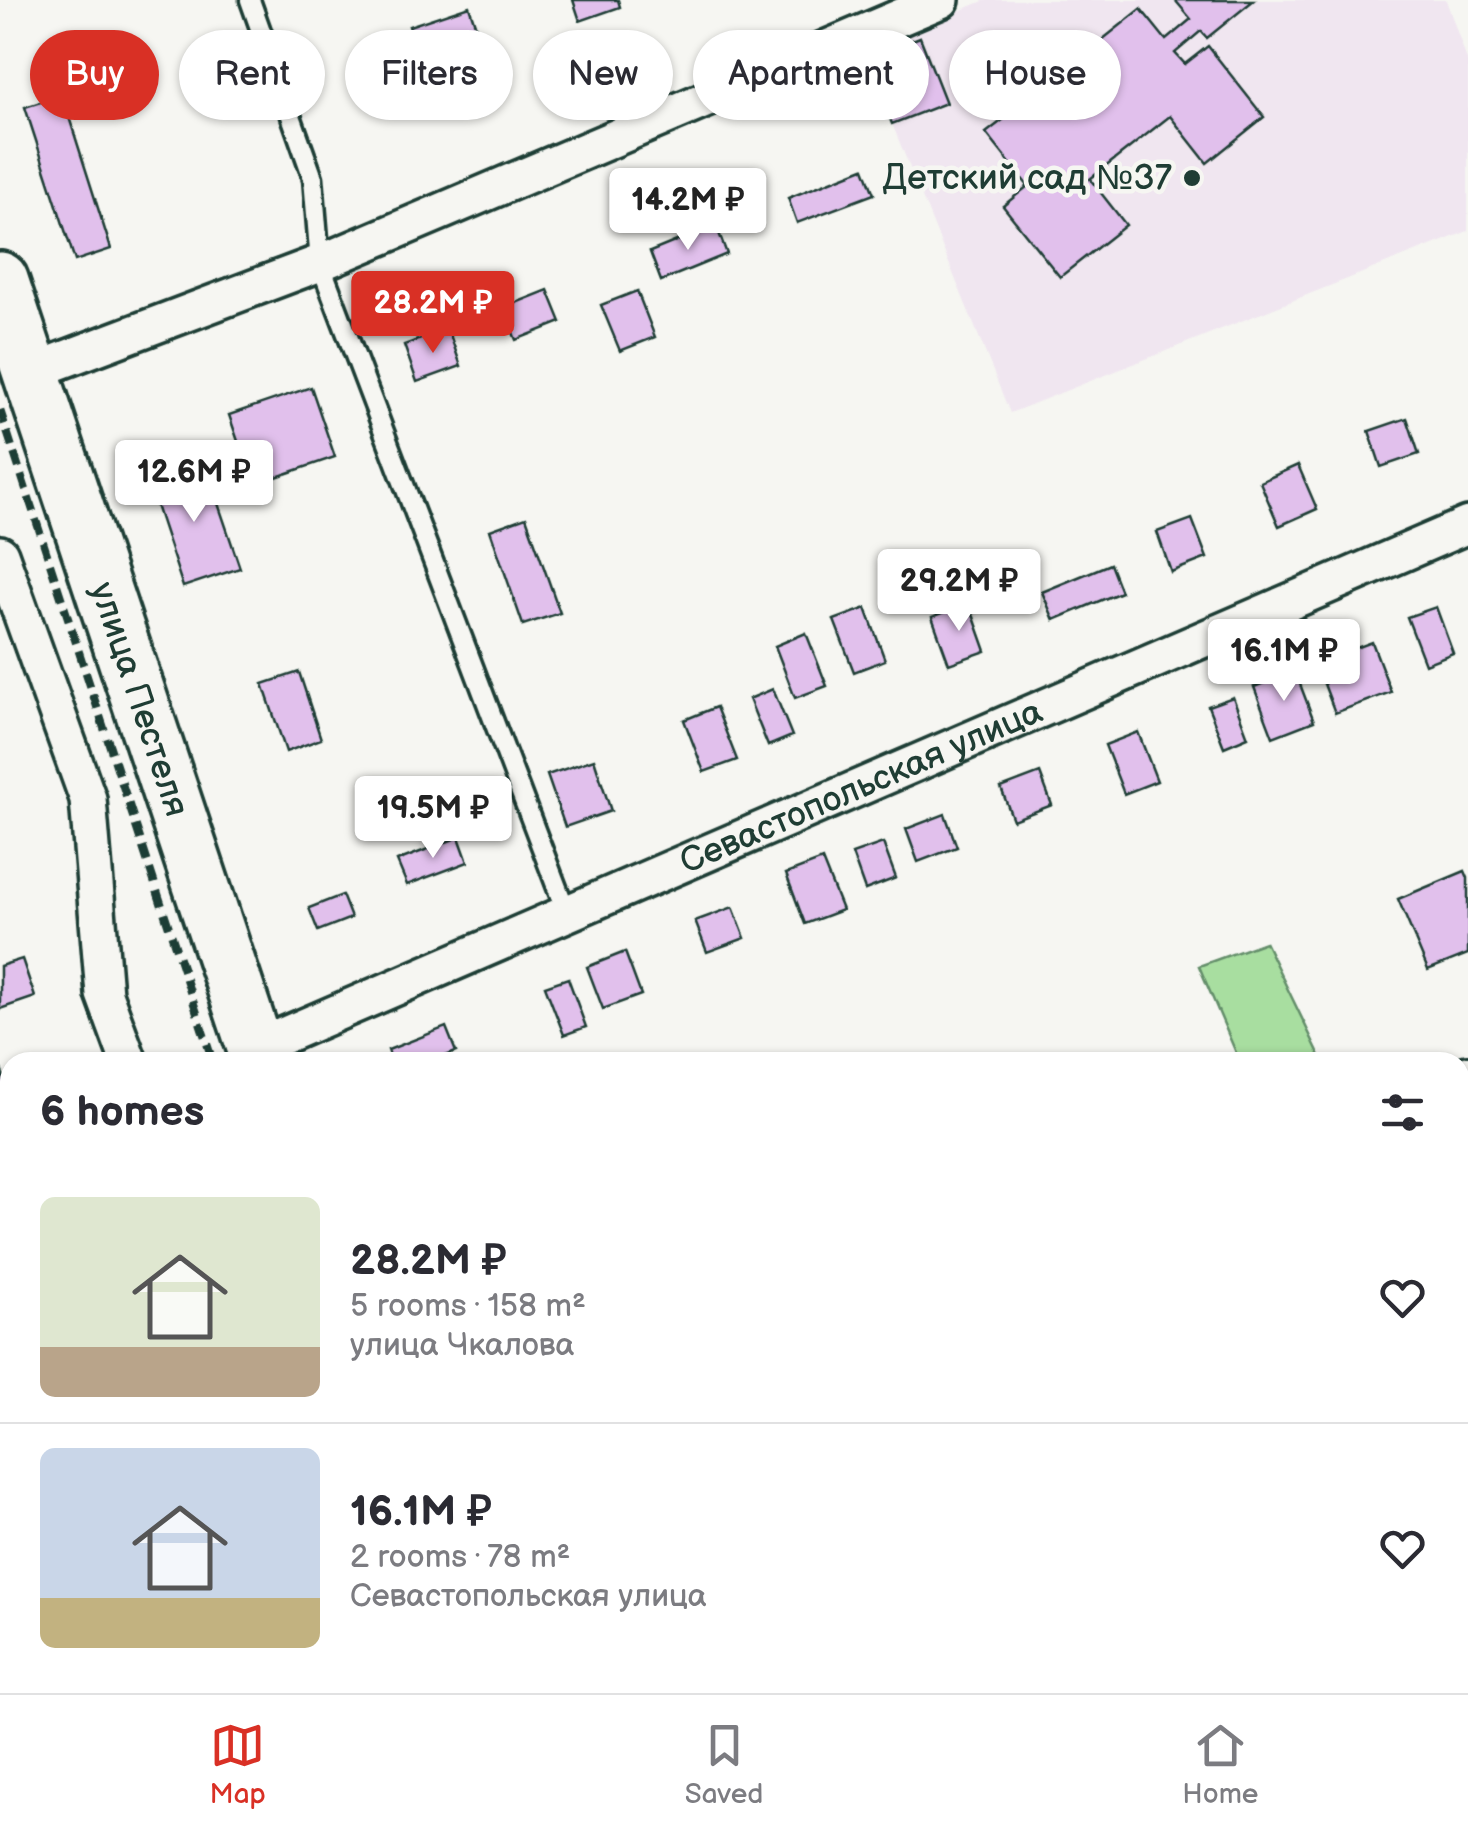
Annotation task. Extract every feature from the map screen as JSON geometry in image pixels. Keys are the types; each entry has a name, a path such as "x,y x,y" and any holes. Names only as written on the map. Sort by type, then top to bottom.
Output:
{"main road":[{"name":"улица Пестеля","path":"0,280 257,1052"}],"street":[{"path":"31,372 320,264 941,0"},
{"name":"Севастопольская улица","path":"265,1052 566,914 1468,525"},
{"path":"0,554 88,799 104,994 126,1052"}],"lane":[{"path":"250,0 313,178 320,264 566,914"}],"shaded area":[{"name":"Детский сад №37","path":"986,0 1446,0 1468,63 1468,231 1010,413 891,120 929,120 929,30 912,30"}],"green space":[{"path":"1265,942 1318,1052 1236,1052 1199,966"}],"building":[{"path":"573,0 618,0 620,7 580,21"},
{"path":"1175,0 1254,0 1207,38 1201,31 1175,53 1185,64 1208,46 1264,117 1207,163 1170,116 1090,179 1126,225 1060,277 1003,206 1028,186 986,133 1003,120 1121,120 1121,30 1115,30 1141,9 1166,40 1191,19"},
{"path":"469,6 477,30 410,30 409,26"},
{"path":"929,60 946,103 929,110"},
{"path":"30,105 30,120 70,120 111,249 75,261 25,107"},
{"path":"864,168 874,194 797,223 788,198"},
{"path":"716,225 727,254 661,281 650,252"},
{"path":"548,290 561,322 516,340 503,308"},
{"path":"637,291 655,337 620,351 601,305"},
{"path":"448,329 461,366 417,382 404,345"},
{"path":"311,387 335,457 253,485 229,415"},
{"path":"1407,418 1419,454 1381,467 1369,431"},
{"path":"204,462 240,568 183,587 148,481"},
{"path":"1298,465 1317,509 1279,526 1260,482"},
{"path":"526,517 560,613 523,625 490,530"},
{"path":"1192,519 1207,558 1171,572 1157,532"},
{"path":"1110,564 1121,592 1054,620 1042,592"},
{"path":"969,603 986,651 949,664 932,617"},
{"path":"1436,607 1453,653 1425,664 1407,617"},
{"path":"866,608 885,660 854,672 834,620"},
{"path":"806,633 827,686 795,698 775,646"},
{"path":"1372,642 1391,692 1335,713 1316,663"},
{"path":"1295,671 1314,721 1273,737 1254,687"},
{"path":"299,672 321,739 286,752 263,684"},
{"path":"773,689 792,736 768,746 749,699"},
{"path":"1233,697 1248,737 1224,747 1208,706"},
{"path":"716,707 737,760 704,772 684,720"},
{"path":"1138,732 1157,781 1124,794 1105,745"},
{"path":"594,759 611,811 565,827 547,775"},
{"path":"1040,773 1052,805 1013,820 1001,788"},
{"path":"945,814 957,847 918,862 906,829"},
{"path":"459,837 468,862 407,885 397,861"},
{"path":"883,843 896,878 865,890 852,854"},
{"path":"822,860 842,910 805,924 786,874"},
{"path":"1465,871 1468,954 1428,970 1398,899"},
{"path":"342,895 351,918 318,931 309,908"},
{"path":"733,907 745,938 707,952 695,921"},
{"path":"625,952 641,995 603,1009 587,967"},
{"path":"22,959 35,997 0,1009 0,966"},
{"path":"568,978 586,1027 564,1035 545,986"},
{"path":"446,1027 456,1052 389,1052"}],"railway":[{"path":"0,410 210,1052"}],"place":[{"name":"Детский сад №37","path":"1192,178"}]}
